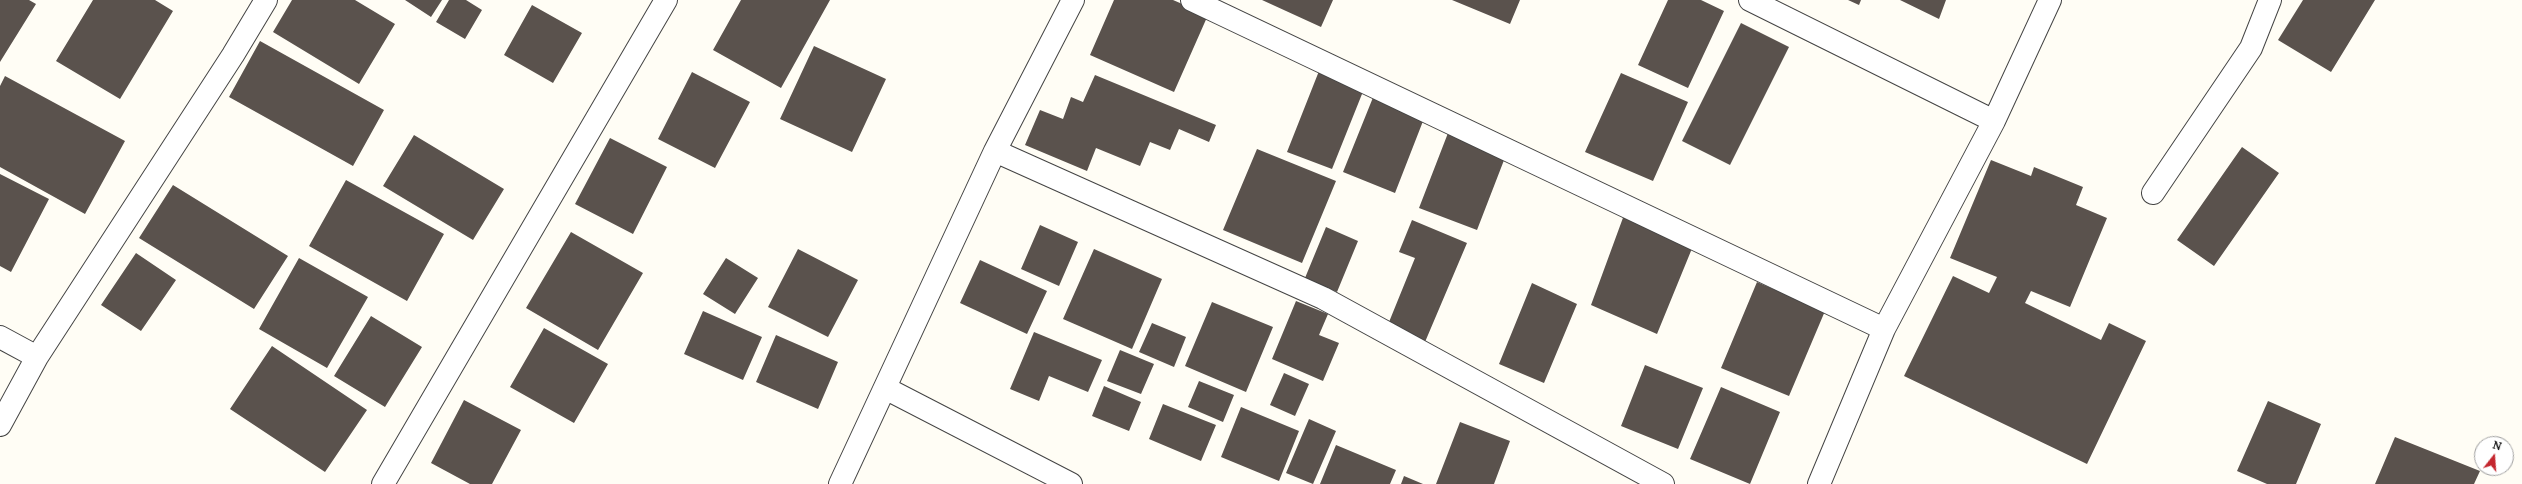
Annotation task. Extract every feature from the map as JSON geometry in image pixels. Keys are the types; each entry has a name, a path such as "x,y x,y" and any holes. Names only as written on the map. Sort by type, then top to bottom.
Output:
{"street":[{"path":"0,424 37,357 233,56 266,0"},
{"path":"383,484 666,0"},
{"path":"840,484 995,151 1073,0"},
{"path":"1192,0 1884,329"},
{"path":"1750,0 1994,121"},
{"path":"1819,484 1884,329 1994,121 2050,0"},
{"path":"2153,193 2251,48 2270,0"},
{"path":"995,151 1323,298 1663,484"},
{"path":"0,337 37,357"},
{"path":"885,388 1072,484"}],"building":[{"path":"0,0 29,0 36,4 0,62"},
{"path":"93,0 155,0 173,11 120,99 56,61"},
{"path":"292,0 355,0 395,24 359,84 273,32"},
{"path":"405,0 442,0 431,17"},
{"path":"449,0 466,0 482,10 465,39 436,22"},
{"path":"741,0 830,0 781,88 713,50"},
{"path":"1114,0 1173,0 1208,15 1174,92 1090,55"},
{"path":"1262,0 1333,0 1321,27"},
{"path":"1452,0 1520,0 1510,24"},
{"path":"1668,0 1701,0 1724,11 1688,88 1638,65"},
{"path":"1848,0 1861,0 1859,5"},
{"path":"1900,0 1946,0 1939,19"},
{"path":"2303,0 2375,0 2331,72 2278,40"},
{"path":"532,5 582,33 553,83 504,55"},
{"path":"1741,23 1789,47 1730,165 1682,141"},
{"path":"260,41 384,110 353,166 229,97"},
{"path":"814,46 886,79 852,152 780,119"},
{"path":"1319,71 1364,89 1332,169 1287,152"},
{"path":"692,72 750,102 715,168 658,139"},
{"path":"1621,73 1688,102 1653,181 1585,152"},
{"path":"1095,75 1216,125 1209,142 1179,129 1170,150 1150,142 1140,166 1096,148 1087,171 1025,145 1040,110 1063,119 1071,97 1083,102"},
{"path":"5,76 125,141 85,214 0,167 0,86"},
{"path":"1374,95 1425,116 1395,193 1343,172"},
{"path":"1448,133 1506,155 1477,230 1419,208"},
{"path":"414,135 504,189 473,240 383,186"},
{"path":"610,138 667,167 633,234 575,204"},
{"path":"2242,147 2279,173 2214,266 2177,240"},
{"path":"1257,149 1336,181 1302,263 1223,230"},
{"path":"1991,160 2031,176 2034,167 2083,187 2076,205 2107,218 2070,307 2031,291 2025,303 2101,340 2109,323 2146,341 2087,464 1904,376 1953,276 1989,293 1997,277 1950,258"},
{"path":"0,174 49,199 11,272 0,266"},
{"path":"346,180 444,234 407,301 309,246"},
{"path":"173,185 288,256 254,309 139,238"},
{"path":"1624,215 1693,246 1657,334 1591,305"},
{"path":"1412,220 1467,243 1425,342 1387,327 1415,258 1399,252"},
{"path":"1040,225 1078,242 1059,286 1021,269"},
{"path":"1326,227 1358,241 1337,292 1305,278"},
{"path":"571,232 643,273 598,350 526,308"},
{"path":"798,249 858,280 828,337 768,307"},
{"path":"1094,249 1162,279 1132,349 1063,319"},
{"path":"136,253 176,280 141,331 101,305"},
{"path":"299,258 368,297 327,368 259,329"},
{"path":"726,258 758,278 735,314 703,294"},
{"path":"980,260 1047,291 1027,334 960,303"},
{"path":"1757,282 1825,311 1789,396 1721,368"},
{"path":"1532,283 1577,304 1544,383 1499,364"},
{"path":"1296,301 1328,314 1319,335 1339,343 1323,381 1272,359"},
{"path":"1212,302 1273,327 1246,392 1185,366"},
{"path":"703,311 762,337 743,380 684,354"},
{"path":"371,316 422,347 385,407 334,376"},
{"path":"1152,323 1186,337 1174,367 1139,352"},
{"path":"544,328 608,364 574,423 510,387"},
{"path":"1034,332 1102,360 1088,392 1049,376 1039,401 1010,389"},
{"path":"776,335 838,362 818,409 756,382"},
{"path":"272,346 367,410 325,472 230,409"},
{"path":"1120,350 1154,364 1141,394 1107,381"},
{"path":"1645,365 1703,388 1678,449 1621,426"},
{"path":"1284,373 1309,384 1295,416 1270,405"},
{"path":"1199,381 1234,395 1223,422 1188,407"},
{"path":"1104,386 1141,402 1129,431 1092,416"},
{"path":"1721,387 1780,412 1750,484 1690,459"},
{"path":"464,400 521,430 492,484 470,484 431,463"},
{"path":"2268,401 2321,424 2296,484 2267,484 2237,471"},
{"path":"1163,404 1216,425 1201,461 1149,439"},
{"path":"1241,407 1299,431 1279,481 1221,457"},
{"path":"1309,419 1336,431 1313,484 1286,473"},
{"path":"1460,422 1510,441 1494,484 1436,484"},
{"path":"2395,437 2474,469 2474,476 2478,476 2474,484 2375,484"},
{"path":"1336,445 1396,470 1390,484 1320,484"},
{"path":"1404,476 1423,484 1401,484"}]}
